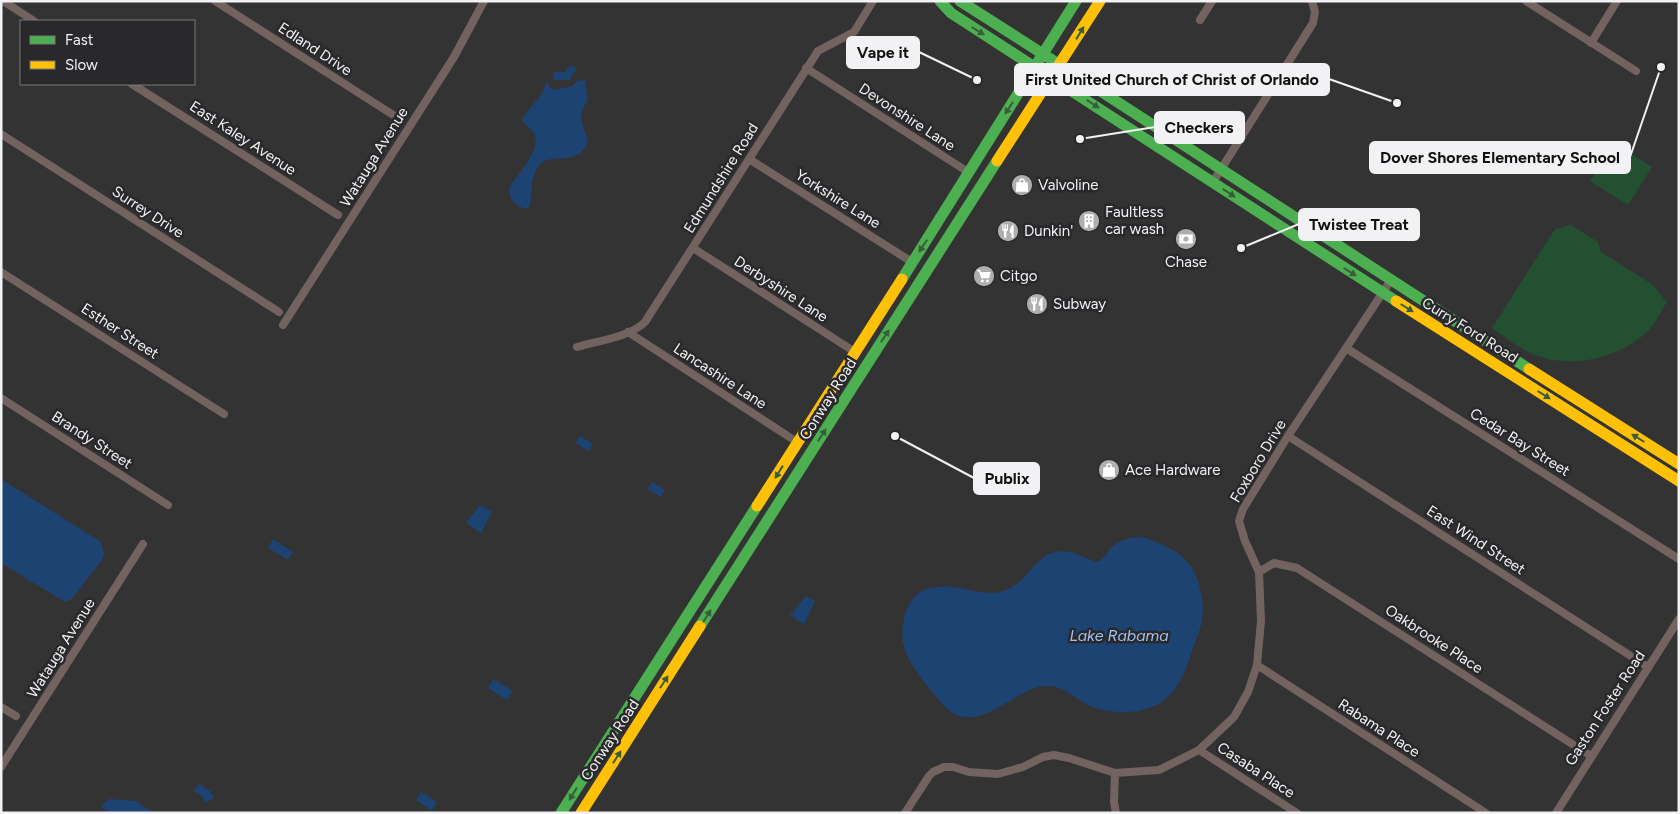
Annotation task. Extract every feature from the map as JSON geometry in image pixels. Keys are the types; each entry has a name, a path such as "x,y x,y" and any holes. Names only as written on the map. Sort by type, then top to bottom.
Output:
{"main road":[{"name":"Curry Ford Road","path":"940,1 951,13 1383,293 1679,481"},
{"name":"Curry Ford Road","path":"960,1 1374,270 1679,464"},
{"name":"Conway Road","path":"561,813 887,304 1076,1"},
{"name":"Conway Road","path":"581,813 1100,1"},
{"path":"870,360 869,348 871,339 887,304"},
{"path":"850,392 855,370 855,352"},
{"path":"748,552 762,509 762,497"}],"street":[{"path":"3,1 32,20"},
{"name":"Edland Drive","path":"215,1 400,120"},
{"name":"Watauga Avenue","path":"283,326 454,57 484,1"},
{"name":"Edmundshire Road","path":"577,347 628,332 645,322 818,51 854,32 873,1"},
{"path":"1200,20 1212,1"},
{"path":"1213,182 1313,23 1315,12 1312,1"},
{"path":"1526,1 1636,71"},
{"path":"1591,43 1618,1"},
{"name":"Devonshire Lane","path":"806,68 968,172"},
{"name":"East Kaley Avenue","path":"134,85 338,215"},
{"name":"Surrey Drive","path":"1,134 279,312"},
{"name":"Yorkshire Lane","path":"749,159 912,262"},
{"path":"1245,203 1254,191"},
{"name":"Derbyshire Lane","path":"693,248 855,352"},
{"path":"1366,282 1374,270"},
{"name":"Esther Street","path":"1,272 224,414"},
{"name":"Foxboro Drive","path":"906,812 929,776 944,767 952,767 969,772 998,774 1043,757 1054,756 1069,758 1115,773 1159,770 1199,750 1234,717 1248,692 1257,665 1261,621 1259,572 1245,541 1239,521 1243,509 1288,436 1391,280"},
{"name":"Lancashire Lane","path":"628,332 797,442"},
{"name":"Cedar Bay Street","path":"1346,348 1679,559"},
{"name":"Brandy Street","path":"1,398 168,506"},
{"name":"East Wind Street","path":"1288,436 1648,667"},
{"name":"Watauga Avenue","path":"1,767 143,544"},
{"name":"Oakbrooke Place","path":"1259,572 1274,563 1296,568 1591,756"},
{"name":"Gaston Foster Road","path":"1556,813 1679,619"},
{"path":"665,650 680,657"},
{"name":"Rabama Place","path":"1257,665 1486,813"},
{"path":"1,706 16,716"},
{"name":"Casaba Place","path":"1199,750 1297,813"},
{"path":"1115,773 1114,802 1116,813"}],"green space":[{"path":"1614,143 1652,167 1628,205 1590,181"},
{"path":"1571,225 1598,242 1601,252 1653,285 1667,302 1653,325 1631,344 1602,357 1571,361 1555,360 1534,355 1492,328 1555,229"}],"water":[{"path":"574,66 577,71 572,74 570,80 553,79 554,72 565,72 568,67"},
{"path":"585,80 588,100 581,117 588,143 576,156 549,159 543,162 535,172 530,206 527,209 519,206 511,198 510,186 527,162 536,142 533,132 522,121 542,93 546,82 549,87 555,90 573,86 577,81"},
{"path":"580,436 593,444 589,451 575,443"},
{"path":"1,479 101,542 104,554 102,560 72,599 65,602 1,563"},
{"path":"652,482 665,490 661,497 647,489"},
{"path":"480,505 492,512 481,533 466,523"},
{"name":"Lake Rabama","path":"1142,537 1170,549 1189,563 1198,581 1203,607 1200,630 1181,679 1170,695 1153,707 1130,712 1104,710 1086,704 1063,689 1043,686 1032,689 986,714 963,717 951,712 942,704 910,661 903,642 904,618 911,602 922,591 930,588 947,587 986,593 1000,592 1015,586 1035,565 1049,554 1069,552 1098,562 1119,542 1130,538"},
{"path":"273,539 293,552 288,560 268,548"},
{"path":"806,596 815,601 803,624 790,615"},
{"path":"493,679 513,691 507,700 488,688"},
{"path":"199,784 210,791 214,798 205,803 203,797 194,791"},
{"path":"421,792 437,802 432,811 416,800"},
{"path":"109,799 136,801 153,813 110,813 101,807"}],"traffic: fast":[{"path":"940,1 951,13 1396,301"},
{"path":"960,1 1529,369"},
{"path":"902,279 1076,1"},
{"path":"700,626 997,161"},
{"path":"561,813 757,506"}],"traffic: slow":[{"path":"997,161 1100,1"},
{"path":"757,506 902,279"},
{"path":"1396,301 1679,481"},
{"path":"1529,369 1679,464"},
{"path":"581,813 700,626"}],"place":[{"name":"Dover Shores Elementary School","path":"1661,67"},
{"name":"Vape it","path":"977,80"},
{"name":"First United Church of Christ of Orlando","path":"1397,103"},
{"name":"Checkers","path":"1080,139"},
{"name":"Valvoline","path":"1022,185"},
{"name":"Faultless car wash","path":"1089,221"},
{"name":"Dunkin'","path":"1008,231"},
{"name":"Chase","path":"1186,239"},
{"name":"Twistee Treat","path":"1241,248"},
{"name":"Citgo","path":"984,276"},
{"name":"Subway","path":"1037,304"},
{"name":"Publix","path":"895,436"},
{"name":"Ace Hardware","path":"1109,470"}]}
